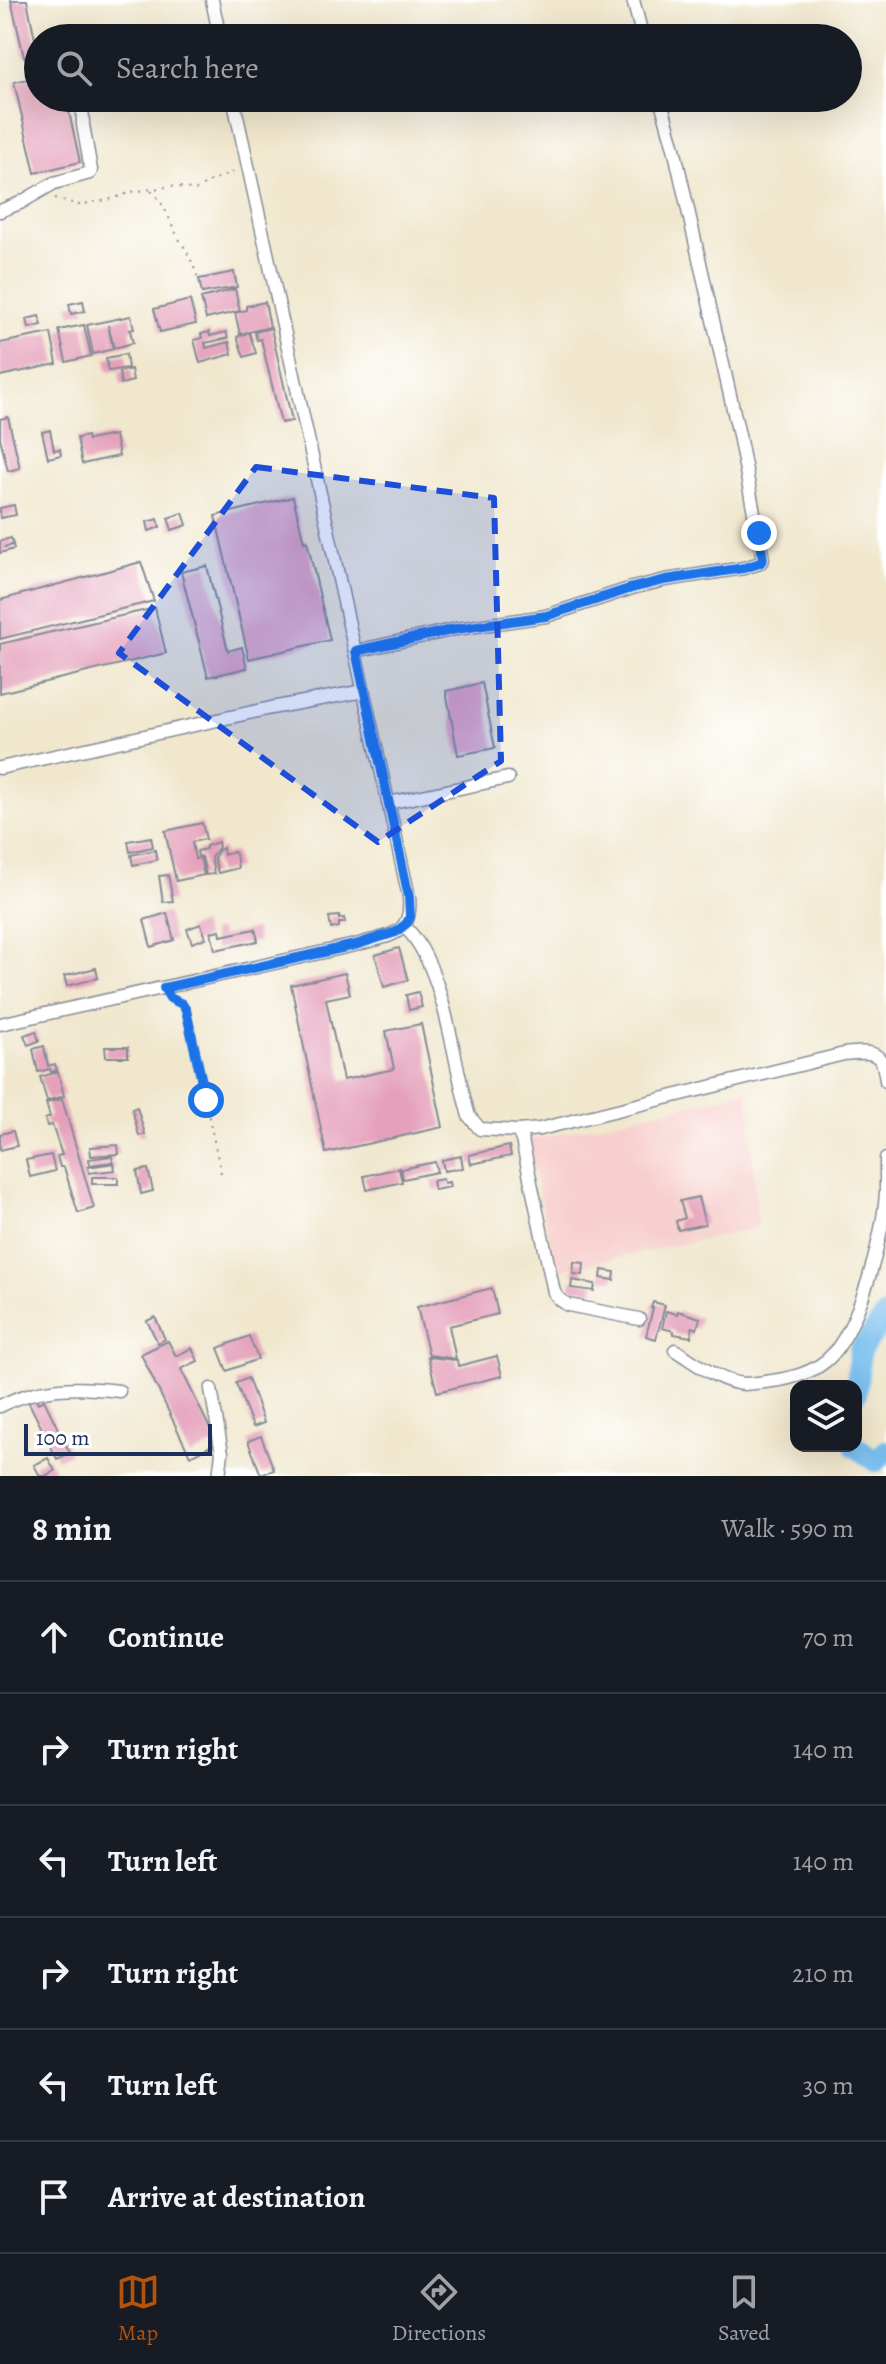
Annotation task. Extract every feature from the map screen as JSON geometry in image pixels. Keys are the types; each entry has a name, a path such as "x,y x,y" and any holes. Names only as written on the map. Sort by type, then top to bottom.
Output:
{"lane":[{"path":"212,0 217,24"},
{"path":"633,0 639,24"},
{"path":"0,211 54,183 91,172 83,112"},
{"path":"0,1024 355,945 396,932 410,917 409,897 356,651 236,112"},
{"path":"356,651 467,627 546,616 632,588 665,580 734,571 760,563 763,559 739,435 664,112"},
{"path":"0,768 271,708 364,691"},
{"path":"388,803 508,778"},
{"path":"404,926 414,937 435,979 469,1116 480,1129 540,1129 844,1054 865,1052 877,1056 883,1064 886,1081"},
{"path":"518,1131 554,1292 568,1305 639,1319"},
{"path":"675,1350 713,1374 744,1384 793,1376 827,1360 842,1340 859,1304 881,1232 886,1159"},
{"path":"0,1406 16,1397 51,1389 119,1391"},
{"path":"211,1389 222,1453 219,1476"}],"path":[{"path":"34,194 79,205 177,185 196,190 212,180 248,168"},
{"path":"150,190 164,207 190,255 198,278"},
{"path":"164,988 170,998 186,1010 222,1178"}],"highlighted area":[{"path":"256,467 494,498 501,761 378,842 119,653"}],"shaded area":[{"path":"748,1089 758,1228 557,1270 527,1141 729,1096"}],"building":[{"path":"11,0 27,0 32,24 24,24 24,57"},
{"path":"24,80 24,112 69,112 80,162 35,173 14,82"},
{"path":"234,272 237,287 202,293 199,279"},
{"path":"235,289 240,311 206,319 201,298"},
{"path":"190,300 196,324 160,332 154,309"},
{"path":"83,301 85,311 71,314 69,304"},
{"path":"265,302 270,327 240,334 235,313 246,310 246,306"},
{"path":"39,316 42,325 29,328 27,319"},
{"path":"131,316 133,343 114,348 108,325 113,349 93,354 87,325"},
{"path":"84,325 91,356 66,362 59,330"},
{"path":"271,328 292,421 281,423 261,339 257,340 255,332"},
{"path":"209,332 210,336 226,332 228,338 205,343 206,348 229,342 232,354 200,363 194,340"},
{"path":"249,332 256,353 244,357 237,337"},
{"path":"51,333 57,364 0,376 0,343"},
{"path":"126,354 128,368 108,371 106,358"},
{"path":"131,369 133,381 121,384 119,372"},
{"path":"8,417 20,468 8,471 0,438 0,419"},
{"path":"50,430 54,450 60,449 61,455 48,458 42,432"},
{"path":"115,435 119,456 82,464 77,438 87,436 88,440"},
{"path":"293,497 304,542 307,541 330,640 249,659 215,516"},
{"path":"14,505 16,515 0,518 0,508"},
{"path":"183,513 187,525 172,530 168,518"},
{"path":"158,519 160,527 149,531 147,522"},
{"path":"11,538 13,544 4,547 13,545 14,549 0,553 0,541"},
{"path":"141,562 154,601 0,639 0,600"},
{"path":"207,566 228,651 242,647 247,668 208,677 181,572"},
{"path":"155,608 166,653 0,693 0,644"},
{"path":"482,683 495,748 458,755 446,691"},
{"path":"202,823 206,839 192,842 195,859 200,858 204,875 176,881 165,831"},
{"path":"151,837 153,847 130,852 128,841"},
{"path":"218,842 219,847 211,857 214,874 206,875 202,857 198,856 197,851"},
{"path":"223,848 224,855 236,854 238,868 218,873 214,858"},
{"path":"155,850 157,860 133,865 131,855"},
{"path":"168,875 173,901 163,902 159,876"},
{"path":"167,913 174,940 151,947 144,920"},
{"path":"339,916 339,919 344,918 345,923 331,929 329,917"},
{"path":"201,924 206,938 192,943 187,929"},
{"path":"255,929 258,941 215,950 211,932 220,930 221,936"},
{"path":"399,948 408,980 384,987 375,955"},
{"path":"96,968 98,978 67,986 64,976"},
{"path":"345,973 350,994 326,999 343,1080 394,1069 386,1031 421,1024 443,1127 326,1153 291,985"},
{"path":"418,992 422,1007 409,1010 406,995"},
{"path":"36,1031 39,1041 28,1045 24,1035"},
{"path":"44,1046 48,1066 55,1064 57,1070 38,1072 33,1049"},
{"path":"105,1047 128,1047 128,1057 106,1057"},
{"path":"58,1072 64,1096 47,1101 40,1077"},
{"path":"62,1099 94,1208 78,1213 64,1167 60,1167 57,1156 62,1155 52,1125 47,1126 45,1119 50,1117 46,1103"},
{"path":"137,1107 145,1134 139,1136 132,1109"},
{"path":"13,1131 17,1146 0,1150 0,1134"},
{"path":"118,1145 119,1154 91,1156 90,1147"},
{"path":"509,1146 511,1156 471,1164 469,1155"},
{"path":"51,1155 55,1171 30,1177 26,1160"},
{"path":"112,1156 113,1162 90,1165 89,1159"},
{"path":"461,1156 463,1168 444,1171 442,1160"},
{"path":"435,1162 437,1172 403,1179 401,1169"},
{"path":"114,1163 115,1170 89,1173 88,1167"},
{"path":"399,1168 402,1182 367,1190 364,1176"},
{"path":"148,1169 153,1191 141,1194 137,1171"},
{"path":"92,1177 118,1177 118,1184 92,1184"},
{"path":"443,1179 444,1183 449,1182 450,1187 434,1190 432,1181"},
{"path":"698,1197 705,1224 678,1230 676,1221 685,1218 680,1201"},
{"path":"574,1262 584,1263 583,1275 573,1274"},
{"path":"602,1270 615,1272 614,1280 601,1278"},
{"path":"572,1280 595,1284 594,1291 571,1288"},
{"path":"492,1288 498,1314 449,1326 456,1359 429,1355 417,1307"},
{"path":"653,1302 665,1305 656,1339 646,1336"},
{"path":"666,1311 677,1314 678,1311 700,1318 697,1329 692,1327 691,1337 662,1328"},
{"path":"155,1317 165,1339 158,1343 147,1321"},
{"path":"249,1336 258,1359 227,1371 218,1348"},
{"path":"168,1341 176,1356 192,1348 198,1361 181,1369 217,1443 190,1456 141,1354"},
{"path":"497,1356 502,1376 437,1392 428,1357 457,1360 458,1366"},
{"path":"248,1378 264,1423 253,1427 236,1383"},
{"path":"35,1397 38,1403 44,1400 70,1453 57,1459 28,1401"},
{"path":"261,1436 274,1470 261,1475 248,1441"},
{"path":"48,1458 55,1471 40,1476 34,1465"}],"waterway":[{"path":"857,1380 860,1350 886,1316"},
{"path":"862,1451 876,1461 886,1451"}],"route":[{"path":"206,1100 186,1010 182,1004 172,1000 164,988 355,945 396,932 410,917 409,897 356,651 456,629 546,616 632,588 744,568 763,559 759,533"}]}
